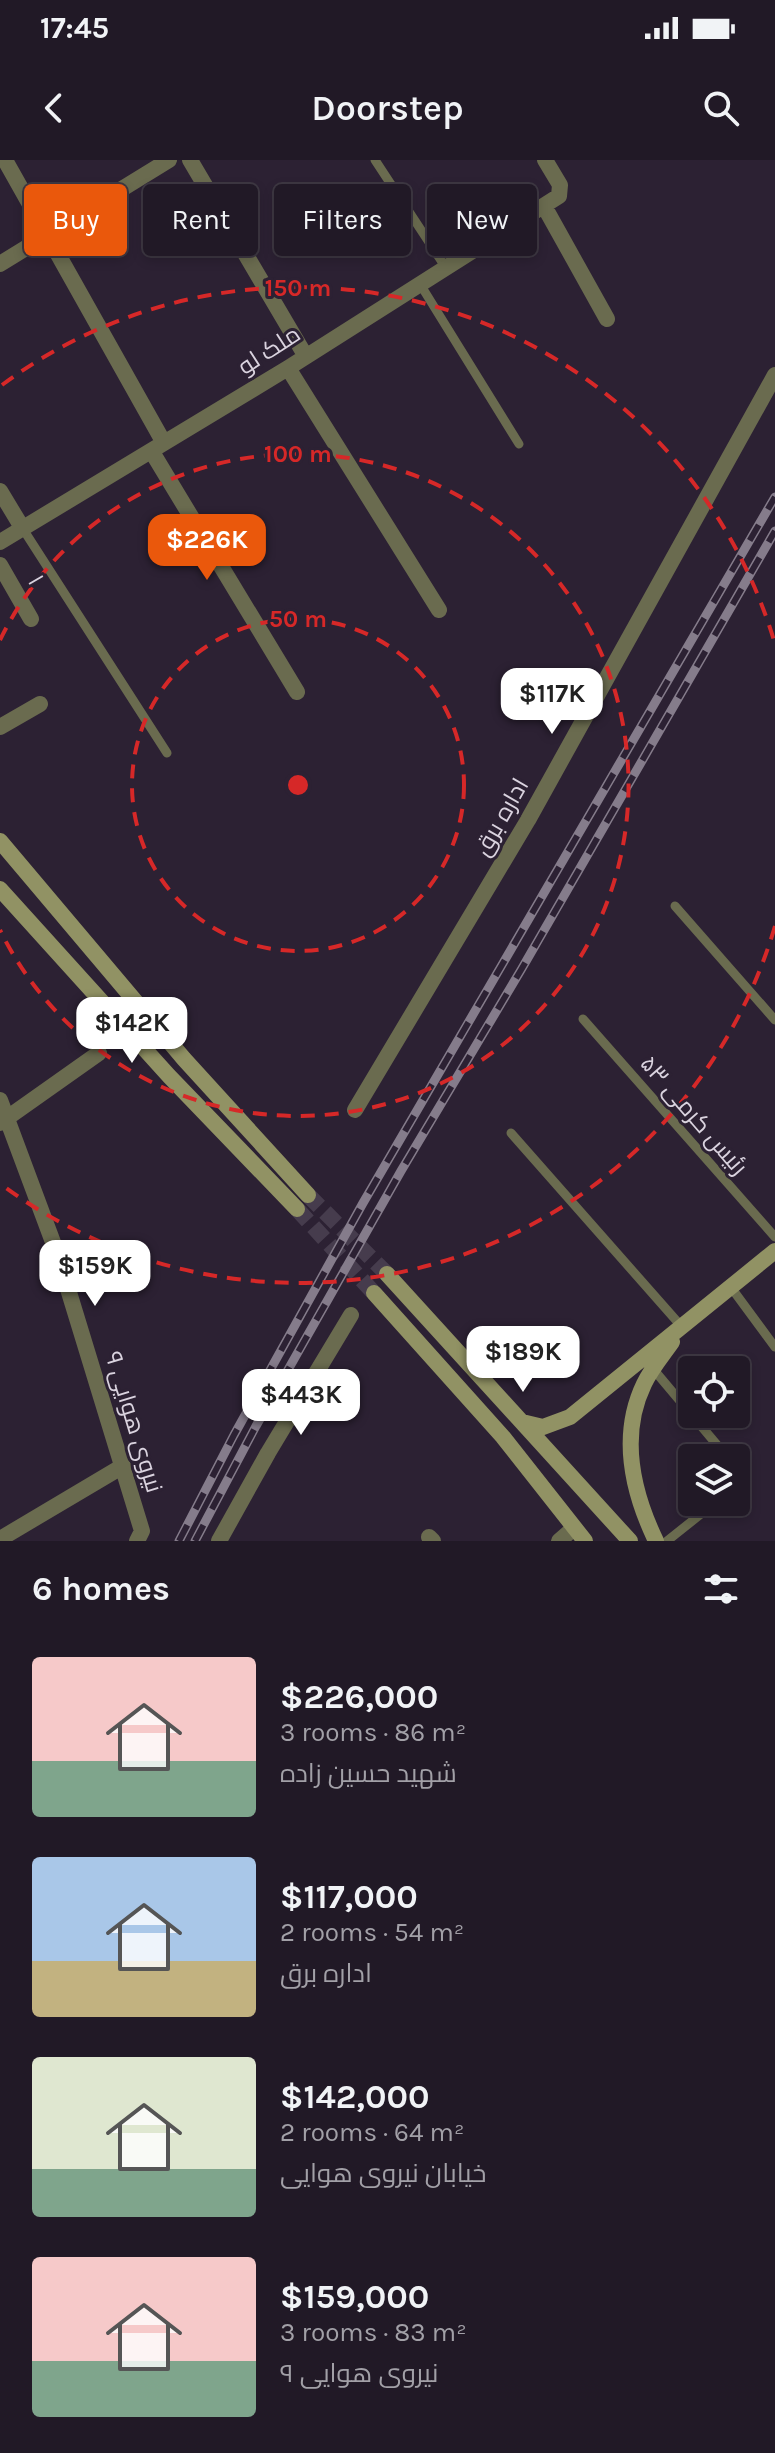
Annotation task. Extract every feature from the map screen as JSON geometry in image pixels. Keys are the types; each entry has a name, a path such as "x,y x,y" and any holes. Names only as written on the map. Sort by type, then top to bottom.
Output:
{"main road":[{"path":"0,841 184,1059 308,1195"},
{"path":"0,889 169,1076 297,1209"},
{"path":"521,1422 543,1427 570,1417 775,1251"},
{"path":"387,1274 630,1541"},
{"path":"374,1293 503,1437 580,1535"},
{"path":"656,1541 635,1491 630,1459 630,1424 644,1383 682,1327"}],"street":[{"path":"5,160 24,195"},
{"path":"127,186 169,160"},
{"path":"190,160 305,355"},
{"path":"549,167 561,191 559,196 544,206 607,319"},
{"name":"ملک لو","path":"0,542 288,368 544,206"},
{"path":"0,264 24,249"},
{"path":"57,256 158,447 297,692"},
{"path":"288,368 439,610"},
{"name":"اداره برق","path":"355,1110 528,820 775,375"},
{"path":"0,491 23,529"},
{"name":"۱","path":"0,565 31,619"},
{"path":"0,727 40,704"},
{"path":"3,1120 99,1053"},
{"name":"نیروی هوایی ۹","path":"0,1100 3,1120 57,1253 123,1466 140,1536"},
{"path":"219,1541 351,1315"},
{"path":"0,1539 123,1466"},
{"path":"559,1541 580,1535"}],"lane":[{"path":"375,160 446,268"},
{"path":"420,284 519,444"},
{"path":"23,529 167,753"},
{"path":"675,906 775,1020"},
{"name":"رئیس کرمی ۵۳","path":"583,1019 775,1237"},
{"path":"511,1133 682,1327"},
{"path":"730,1286 775,1347"},
{"path":"654,1370 716,1444"},
{"path":"667,1541 698,1516"}],"tunnel":[{"path":"308,1195 387,1274"},
{"path":"297,1209 374,1293"}],"railway":[{"path":"179,1541 363,1203 775,497"},
{"path":"195,1541 256,1426 401,1171 775,531"}]}
